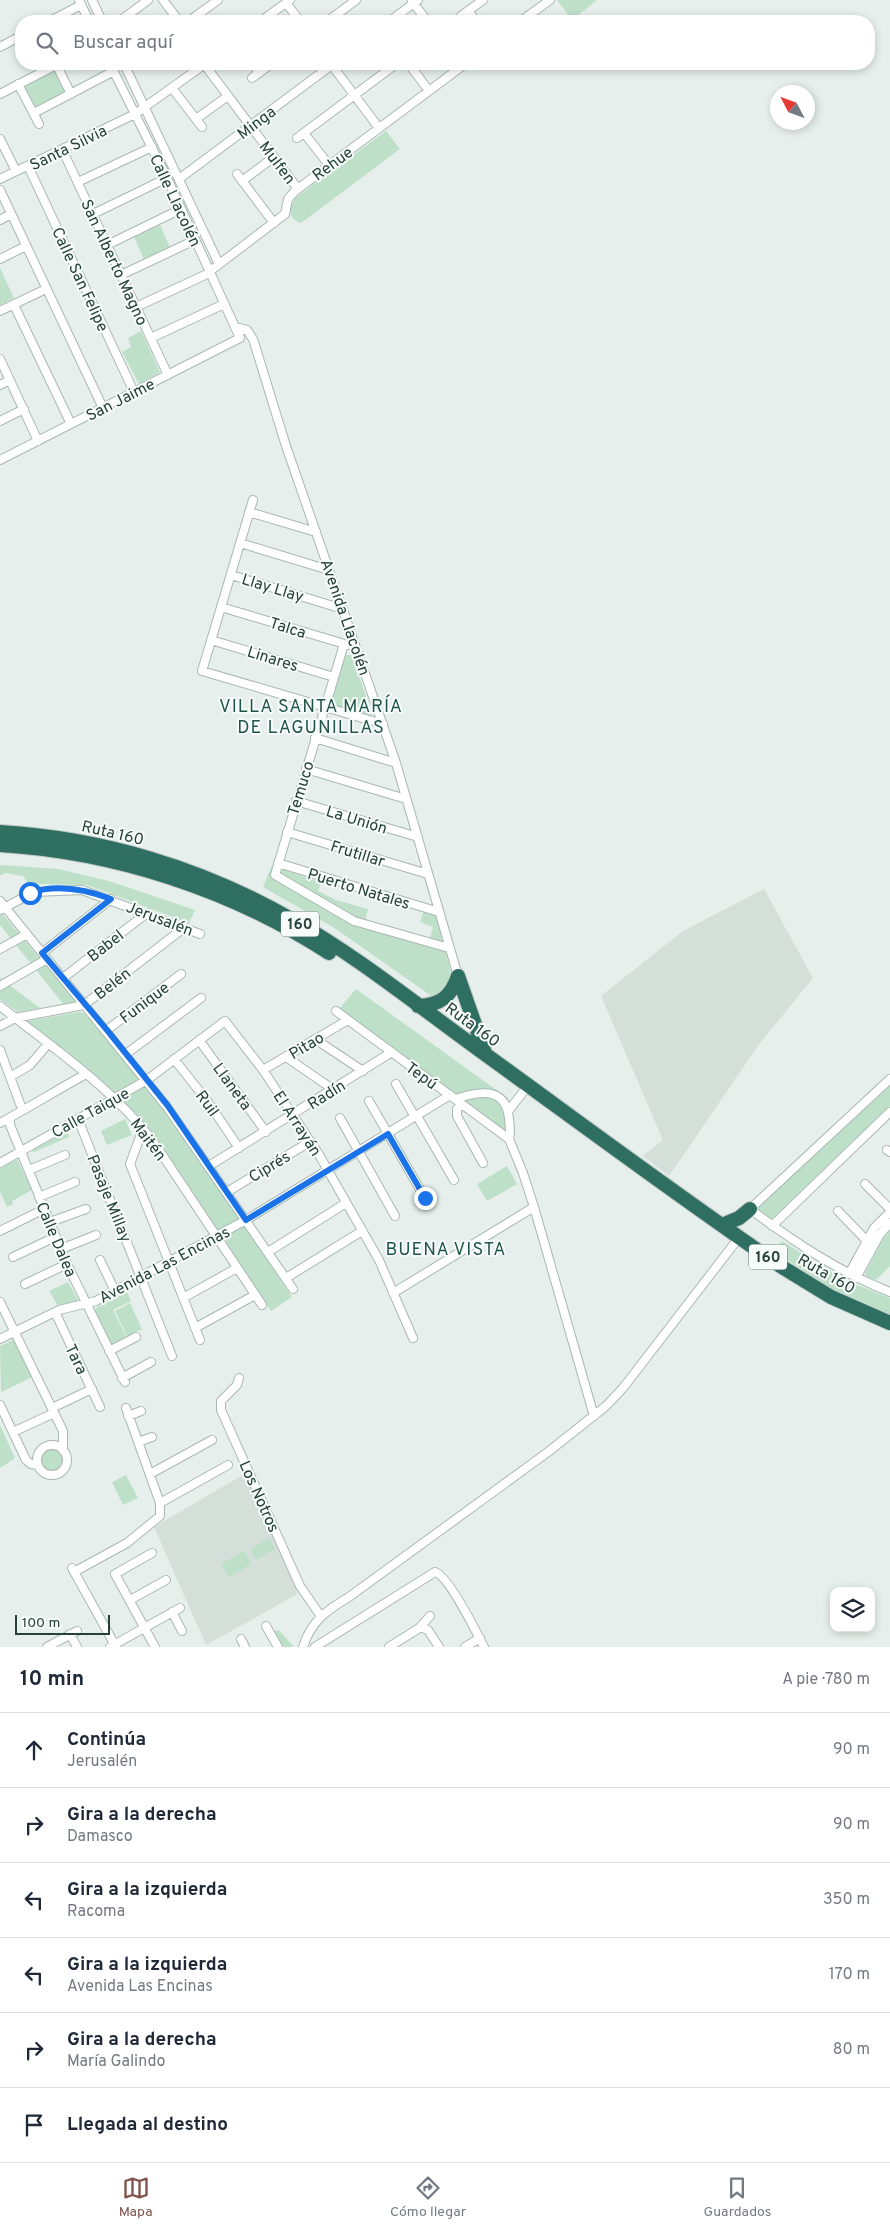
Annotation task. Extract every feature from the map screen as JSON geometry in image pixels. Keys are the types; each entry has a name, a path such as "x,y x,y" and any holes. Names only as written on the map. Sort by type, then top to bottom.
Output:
{"highway":[{"name":"Ruta 160","path":"0,832 60,838 162,862 217,882 268,906 316,934 722,1225 814,1287 890,1325"},
{"name":"Ruta 160","path":"0,844 60,851 126,865 198,887 252,910 304,938 342,962 788,1281 825,1303 890,1325"},
{"path":"418,1006 435,1004 445,999 451,992 458,976"},
{"path":"458,976 475,1030 486,1055"},
{"path":"722,1225 739,1218 750,1210"}],"street":[{"path":"92,0 99,15"},
{"path":"128,15 148,0"},
{"path":"163,0 174,15"},
{"path":"197,15 218,0"},
{"path":"336,15 356,0"},
{"path":"462,15 483,0"},
{"path":"527,15 540,3 550,0"},
{"path":"269,15 288,1 296,15"},
{"path":"397,15 414,1 423,15"},
{"path":"60,15 80,3 86,15"},
{"path":"468,11 471,15"},
{"path":"0,48 15,39"},
{"path":"0,94 45,70"},
{"path":"59,70 71,94"},
{"path":"34,113 71,94 109,70"},
{"name":"Calle Llacolén","path":"113,70 167,178 240,338"},
{"name":"Calle Llacolén","path":"129,70 219,264"},
{"name":"Santa Silvia","path":"0,179 146,108 196,70"},
{"name":"Mulfen","path":"208,70 298,188"},
{"path":"252,78 263,70"},
{"name":"Minga","path":"179,180 324,70"},
{"path":"336,70 379,128"},
{"path":"297,138 388,70"},
{"path":"414,70 430,90"},
{"name":"Rehue","path":"136,307 210,271 286,213 288,199 298,188 456,70"},
{"path":"465,70 467,74"},
{"path":"18,84 39,124"},
{"path":"172,88 202,127"},
{"path":"196,119 228,96"},
{"path":"304,133 329,165"},
{"path":"0,140 16,171"},
{"path":"78,182 152,147"},
{"name":"San Alberto Magno","path":"62,149 168,375"},
{"path":"242,181 274,157"},
{"name":"Calle San Felipe","path":"28,166 134,392"},
{"path":"237,174 274,222"},
{"path":"93,214 167,178"},
{"path":"0,190 103,408"},
{"path":"107,245 181,209"},
{"path":"0,220 11,214"},
{"path":"121,275 195,240"},
{"path":"0,259 26,246"},
{"path":"0,311 46,289"},
{"path":"14,304 70,424"},
{"path":"151,338 224,304"},
{"name":"Avenida Llacolén","path":"235,327 244,328 252,335 286,446 396,763 458,976"},
{"name":"San Jaime","path":"0,460 240,338"},
{"path":"0,359 38,440"},
{"path":"0,385 10,380"},
{"path":"0,421 24,409"},
{"path":"253,500 202,671 383,724"},
{"path":"249,512 316,532"},
{"path":"240,543 329,570"},
{"name":"Llay Llay","path":"231,575 343,609"},
{"name":"Talca","path":"221,607 344,644 356,645"},
{"name":"Linares","path":"211,640 334,677"},
{"name":"Temuco","path":"344,644 275,875 354,921 449,948"},
{"path":"316,738 396,763"},
{"path":"306,769 406,799"},
{"name":"La Unión","path":"296,801 418,837"},
{"name":"Frutillar","path":"287,832 428,874"},
{"name":"Puerto Natales","path":"278,863 440,912"},
{"name":"Jerusalén","path":"2,906 30,893 87,890 200,934"},
{"path":"0,986 45,956 111,899"},
{"path":"2,906 147,1080 209,1166 293,1289"},
{"name":"Babel","path":"62,978 147,913"},
{"name":"Belén","path":"0,1026 15,1018 84,1005 185,927"},
{"path":"0,949 27,934"},
{"name":"Funique","path":"107,1030 181,974"},
{"path":"126,1054 201,998"},
{"name":"Maitén","path":"0,1006 86,1074 115,1099 143,1129 262,1306"},
{"name":"Tepú","path":"336,1011 509,1139"},
{"name":"Pitao","path":"263,1070 348,1020"},
{"name":"Calle Taique","path":"0,1163 147,1080 225,1021"},
{"name":"El Arrayán","path":"225,1021 263,1070 328,1171 379,1260 413,1338"},
{"path":"316,1039 362,1071"},
{"name":"Llaneta","path":"199,1040 266,1132"},
{"path":"10,1077 30,1066 48,1044"},
{"path":"0,1050 22,1109"},
{"name":"Radín","path":"209,1166 334,1090 392,1052"},
{"path":"286,1057 334,1090"},
{"name":"Ruil","path":"174,1059 208,1102 239,1148"},
{"path":"0,1123 86,1074"},
{"path":"890,1079 750,1210 772,1226 853,1276 890,1292"},
{"path":"396,1084 454,1180"},
{"path":"522,1092 509,1110 511,1133 509,1139 534,1206 594,1416"},
{"name":"Avenida Las Encinas","path":"0,1339 55,1312 86,1305 115,1291 246,1220 416,1116 472,1093 490,1093 500,1099 509,1110"},
{"path":"455,1099 457,1116 483,1163"},
{"path":"368,1101 425,1198"},
{"path":"772,1226 890,1112"},
{"path":"340,1118 395,1216"},
{"name":"Calle Dalea","path":"10,1119 10,1126 55,1237 86,1305 124,1380 151,1362"},
{"name":"Pasaje Millay","path":"78,1119 172,1356"},
{"path":"143,1129 130,1164 200,1340"},
{"name":"Ciprés","path":"227,1192 310,1141"},
{"path":"29,1170 65,1155"},
{"path":"40,1197 75,1182"},
{"path":"853,1276 874,1228 890,1211 865,1184"},
{"path":"268,1252 346,1203"},
{"path":"393,1292 534,1206"},
{"path":"0,1231 44,1209"},
{"path":"50,1222 86,1209"},
{"path":"838,1211 867,1241"},
{"path":"853,1276 880,1234 890,1223"},
{"path":"286,1278 362,1231"},
{"path":"61,1249 96,1236"},
{"path":"13,1257 55,1237"},
{"path":"303,1647 314,1623 320,1615 349,1597 594,1416 623,1388 734,1244"},
{"path":"100,1260 115,1291"},
{"path":"25,1284 67,1264"},
{"path":"183,1298 237,1268"},
{"path":"195,1328 255,1295"},
{"path":"0,1302 64,1435 63,1450 67,1462 61,1472 49,1475 42,1472 37,1465 37,1457 44,1447 52,1445 63,1450"},
{"name":"Tara","path":"55,1312 100,1406"},
{"path":"109,1351 136,1337"},
{"name":"Los Notros","path":"238,1378 237,1386 221,1400 221,1410 300,1586 320,1615"},
{"path":"13,1432 92,1389"},
{"path":"0,1405 26,1460 31,1464 37,1465"},
{"path":"141,1411 127,1412 160,1503 160,1516 146,1529 122,1546 73,1570 114,1646 180,1608"},
{"path":"138,1442 152,1438"},
{"path":"150,1474 212,1440"},
{"path":"160,1503 228,1465"},
{"path":"152,1553 115,1574 155,1647"},
{"path":"315,1647 429,1573 436,1572 444,1577 484,1647"},
{"path":"130,1600 166,1580"},
{"path":"172,1612 182,1631"},
{"path":"389,1647 422,1627 430,1616"},
{"path":"266,1626 278,1647"},
{"path":"422,1627 428,1630 439,1647"},
{"path":"47,1647 73,1632 77,1647"},
{"path":"466,1647 480,1638"},
{"path":"241,1639 245,1647"}],"shaded area":[{"path":"764,889 813,978 760,1043 669,1176 643,1156 663,1140 601,996 683,931"},
{"path":"246,1473 298,1588 296,1595 206,1645 154,1527"}],"green space":[{"path":"557,0 597,0 578,15 568,15"},
{"path":"54,70 66,88 64,93 37,107 34,106 24,86 25,83"},
{"path":"386,131 400,149 301,223 293,219 290,213 295,198"},
{"path":"160,225 171,250 145,262 134,237"},
{"path":"0,268 14,298 0,305"},
{"path":"141,331 160,372 139,384 122,352 131,347 128,338"},
{"path":"344,655 352,655 374,720 330,707"},
{"path":"0,865 58,869 109,881 195,910 189,923 87,885 39,884 31,888 23,876 5,873 0,876"},
{"path":"272,865 321,883 318,891 336,900 368,909 365,921 429,941 433,927 420,922 424,910 436,915 453,980 436,998 430,995 336,929 263,887"},
{"path":"0,911 76,1002 64,1005 0,925"},
{"path":"0,978 40,1008 18,1012 0,999"},
{"path":"356,989 509,1099 503,1107 507,1132 339,1009"},
{"path":"79,1012 86,1014 91,1019 178,1127 292,1297 271,1311 141,1119 112,1090 30,1026 28,1021"},
{"path":"890,1084 890,1106 774,1218 770,1219 757,1210 757,1207"},
{"path":"125,1119 132,1135 107,1145 101,1131"},
{"path":"67,1131 69,1137 32,1153 33,1150"},
{"path":"17,1159 32,1190 12,1201 13,1204 7,1207 0,1192 0,1169"},
{"path":"507,1166 517,1184 487,1201 477,1184"},
{"path":"890,1231 890,1266 876,1280 866,1276 865,1273 883,1239"},
{"path":"782,1241 844,1280 890,1298 890,1315 832,1289 773,1251"},
{"path":"68,1282 78,1300 77,1303 58,1306 49,1291"},
{"path":"127,1292 131,1301 113,1310 128,1340 113,1347 94,1313 96,1308"},
{"path":"130,1303 142,1329 127,1336 115,1311"},
{"path":"15,1339 33,1377 1,1392 0,1346"},
{"path":"0,1425 15,1458 0,1468"},
{"path":"48,1449 56,1449 63,1456 63,1464 56,1471 48,1471 41,1464 41,1456"},
{"path":"126,1475 138,1498 123,1505 112,1482"},
{"path":"269,1538 275,1549 256,1560 250,1549"},
{"path":"244,1551 252,1564 229,1577 221,1564"},
{"path":"279,1630 294,1647 281,1647 272,1632"}],"district":[{"name":"VILLA SANTA MARÍA DE LAGUNILLAS","path":"311,716"},
{"name":"BUENA VISTA","path":"446,1249"}],"route":[{"path":"30,893 87,890 111,899 42,953 168,1106 246,1220 388,1134 425,1198"}]}
